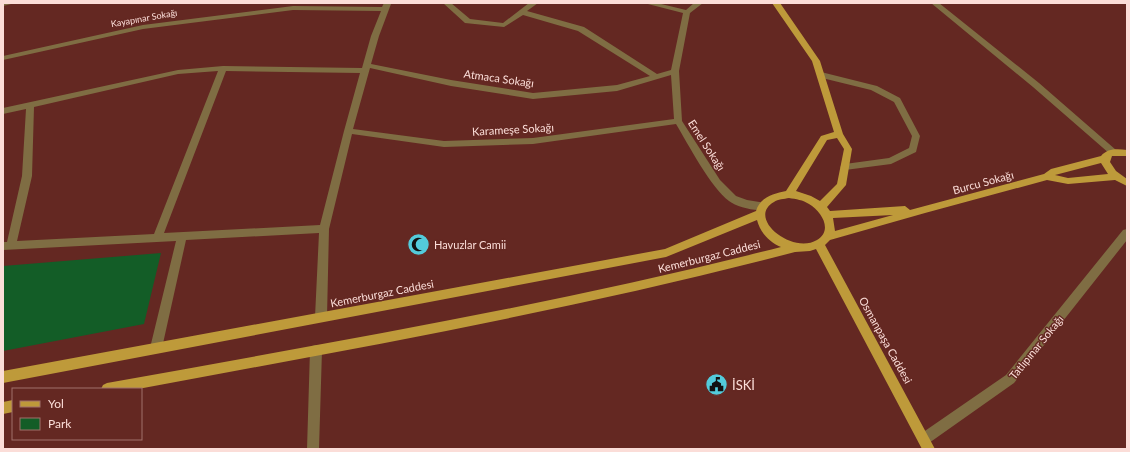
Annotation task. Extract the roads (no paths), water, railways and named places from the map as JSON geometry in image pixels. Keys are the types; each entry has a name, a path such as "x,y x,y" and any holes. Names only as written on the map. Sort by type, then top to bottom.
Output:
{"main road":[{"path":"776,3 816,61 822,75 838,134 848,149 841,184 821,207"},
{"path":"789,194 824,138 838,134"},
{"path":"1127,153 1113,152 1107,155 1104,159 1105,165 1109,171 1127,183"},
{"name":"Burcu Sokağı","path":"1047,177 1054,171 1104,159"},
{"name":"Burcu Sokağı","path":"823,241 925,209 1047,177 1068,181 1116,177"},
{"path":"789,194 812,200 828,215 830,230 823,241 809,247 797,247 775,239 766,231 761,223 761,210 768,199 778,195 789,194"},
{"name":"Burcu Sokağı","path":"828,215 925,209"},
{"name":"Kemerburgaz Caddesi","path":"3,377 666,253 688,245 761,210"},
{"name":"Osmanpaşa Caddesi","path":"823,241 927,444"},
{"name":"Kemerburgaz Caddesi","path":"112,388 586,299 732,265 797,247"}],"street":[{"path":"3,4 11,3"},
{"path":"447,3 468,21 504,26 534,3"},
{"path":"648,3 687,12 699,3"},
{"path":"935,3 1036,85 1113,152"},
{"path":"321,317 324,229 348,132 375,36 386,6"},
{"name":"Kayapınar Sokağı","path":"3,58 136,28 293,8 386,6"},
{"path":"521,12 581,29 656,77"},
{"name":"Emel Sokağı","path":"687,12 675,71 678,122 717,182 733,199 761,210"},
{"path":"157,239 223,68"},
{"name":"Atmaca Sokağı","path":"3,111 178,72 223,68 366,68 533,96 617,88 675,71"},
{"path":"822,75 874,88 897,100 916,136 912,150 891,161 845,167"},
{"path":"30,105 27,176 7,246 182,238 324,229"},
{"name":"Karameşe Sokağı","path":"348,132 444,144 533,141 678,122"},
{"name":"Tatlıpınar Sokağı","path":"927,444 1010,379 1127,233"},
{"path":"156,348 182,238"},
{"path":"313,449 316,350"}],"place":[{"name":"Havuzlar Camii","path":"419,244"},
{"name":"İSKİ","path":"717,385"}]}
